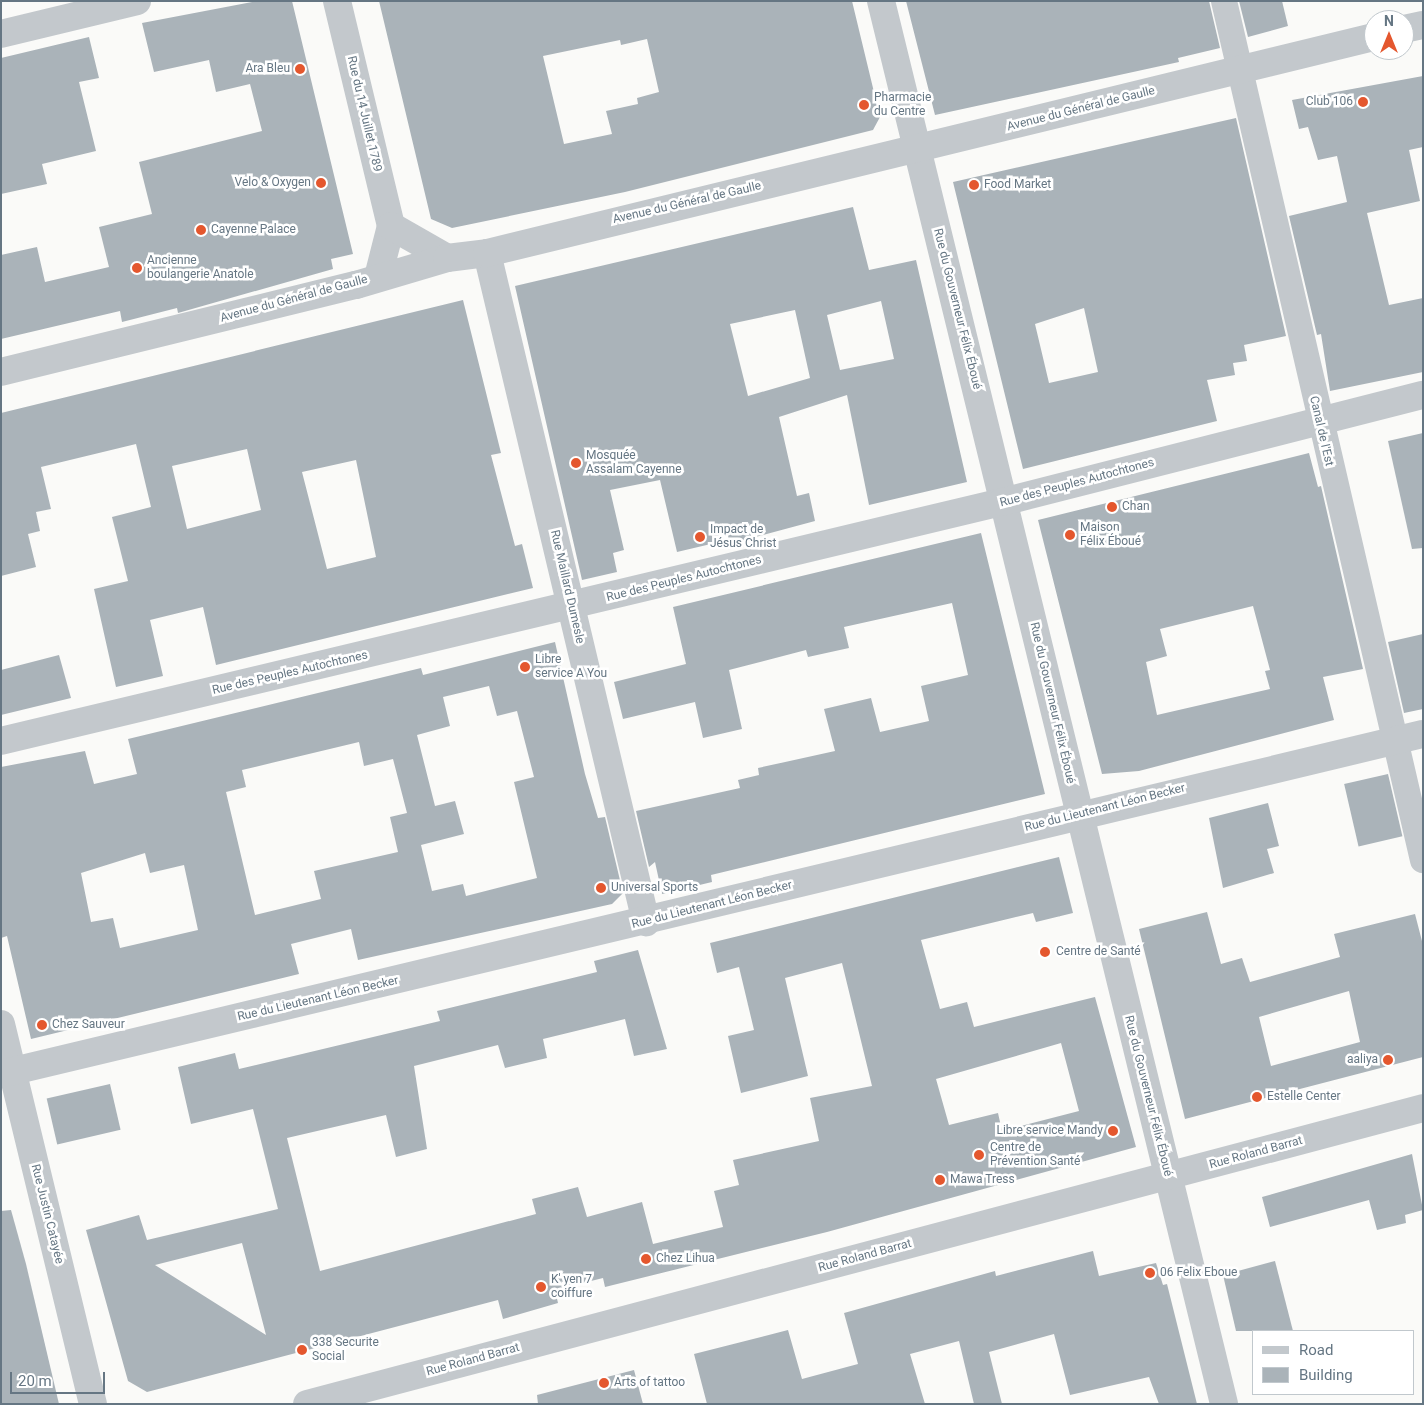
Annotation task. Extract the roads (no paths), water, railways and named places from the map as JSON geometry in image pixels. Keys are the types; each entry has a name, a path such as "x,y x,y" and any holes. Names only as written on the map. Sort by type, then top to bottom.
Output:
{"street":[{"path":"1,34 137,1"},
{"name":"Rue du 14 Juillet 1789","path":"337,1 391,226 378,277"},
{"name":"Rue du Gouverneur Félix Éboué","path":"881,1 1077,813 1169,1176 1224,1404"},
{"name":"Canal de l'Est","path":"1224,1 1318,419 1410,736 1423,860"},
{"name":"Avenue du Général de Gaulle","path":"1,372 447,258 486,253 1364,39"},
{"path":"391,226 447,258"},
{"name":"Rue Maillard Dumesle","path":"486,253 646,922"},
{"name":"Rue des Peuples Autochtones","path":"1,741 570,607 1002,502 1318,419 1423,396"},
{"name":"Rue du Lieutenant Léon Becker","path":"7,1073 646,922 1077,813 1410,736"},
{"name":"Rue Justin Catayée","path":"1,1024 7,1073 94,1404"},
{"name":"Rue Roland Barrat","path":"307,1404 1423,1108"}],"place":[{"name":"Ara Bleu","path":"300,69"},
{"name":"Club 106","path":"1363,102"},
{"name":"Pharmacie du Centre","path":"864,105"},
{"name":"Velo & Oxygen","path":"321,183"},
{"name":"Food Market","path":"974,185"},
{"name":"Cayenne Palace","path":"201,230"},
{"name":"Ancienne boulangerie Anatole","path":"137,268"},
{"name":"Mosquée Assalam Cayenne","path":"576,463"},
{"name":"Chan","path":"1112,507"},
{"name":"Maison Félix Éboué","path":"1070,535"},
{"name":"Impact de Jésus Christ","path":"700,537"},
{"name":"Libre service A You","path":"525,667"},
{"name":"Universal Sports","path":"601,888"},
{"name":"Centre de Santé","path":"1045,952"},
{"name":"Chez Sauveur","path":"42,1025"},
{"name":"aaliya","path":"1388,1060"},
{"name":"Estelle Center","path":"1257,1097"},
{"name":"Libre service Mandy","path":"1113,1131"},
{"name":"Centre de Prévention Santé","path":"979,1155"},
{"name":"Mawa Tress","path":"940,1180"},
{"name":"Chez Lihua","path":"646,1259"},
{"name":"06 Felix Eboue","path":"1150,1273"},
{"name":"K' yen 7 coiffure","path":"541,1287"},
{"name":"338 Securite Social","path":"302,1350"},
{"name":"Arts of tattoo","path":"604,1383"}]}
